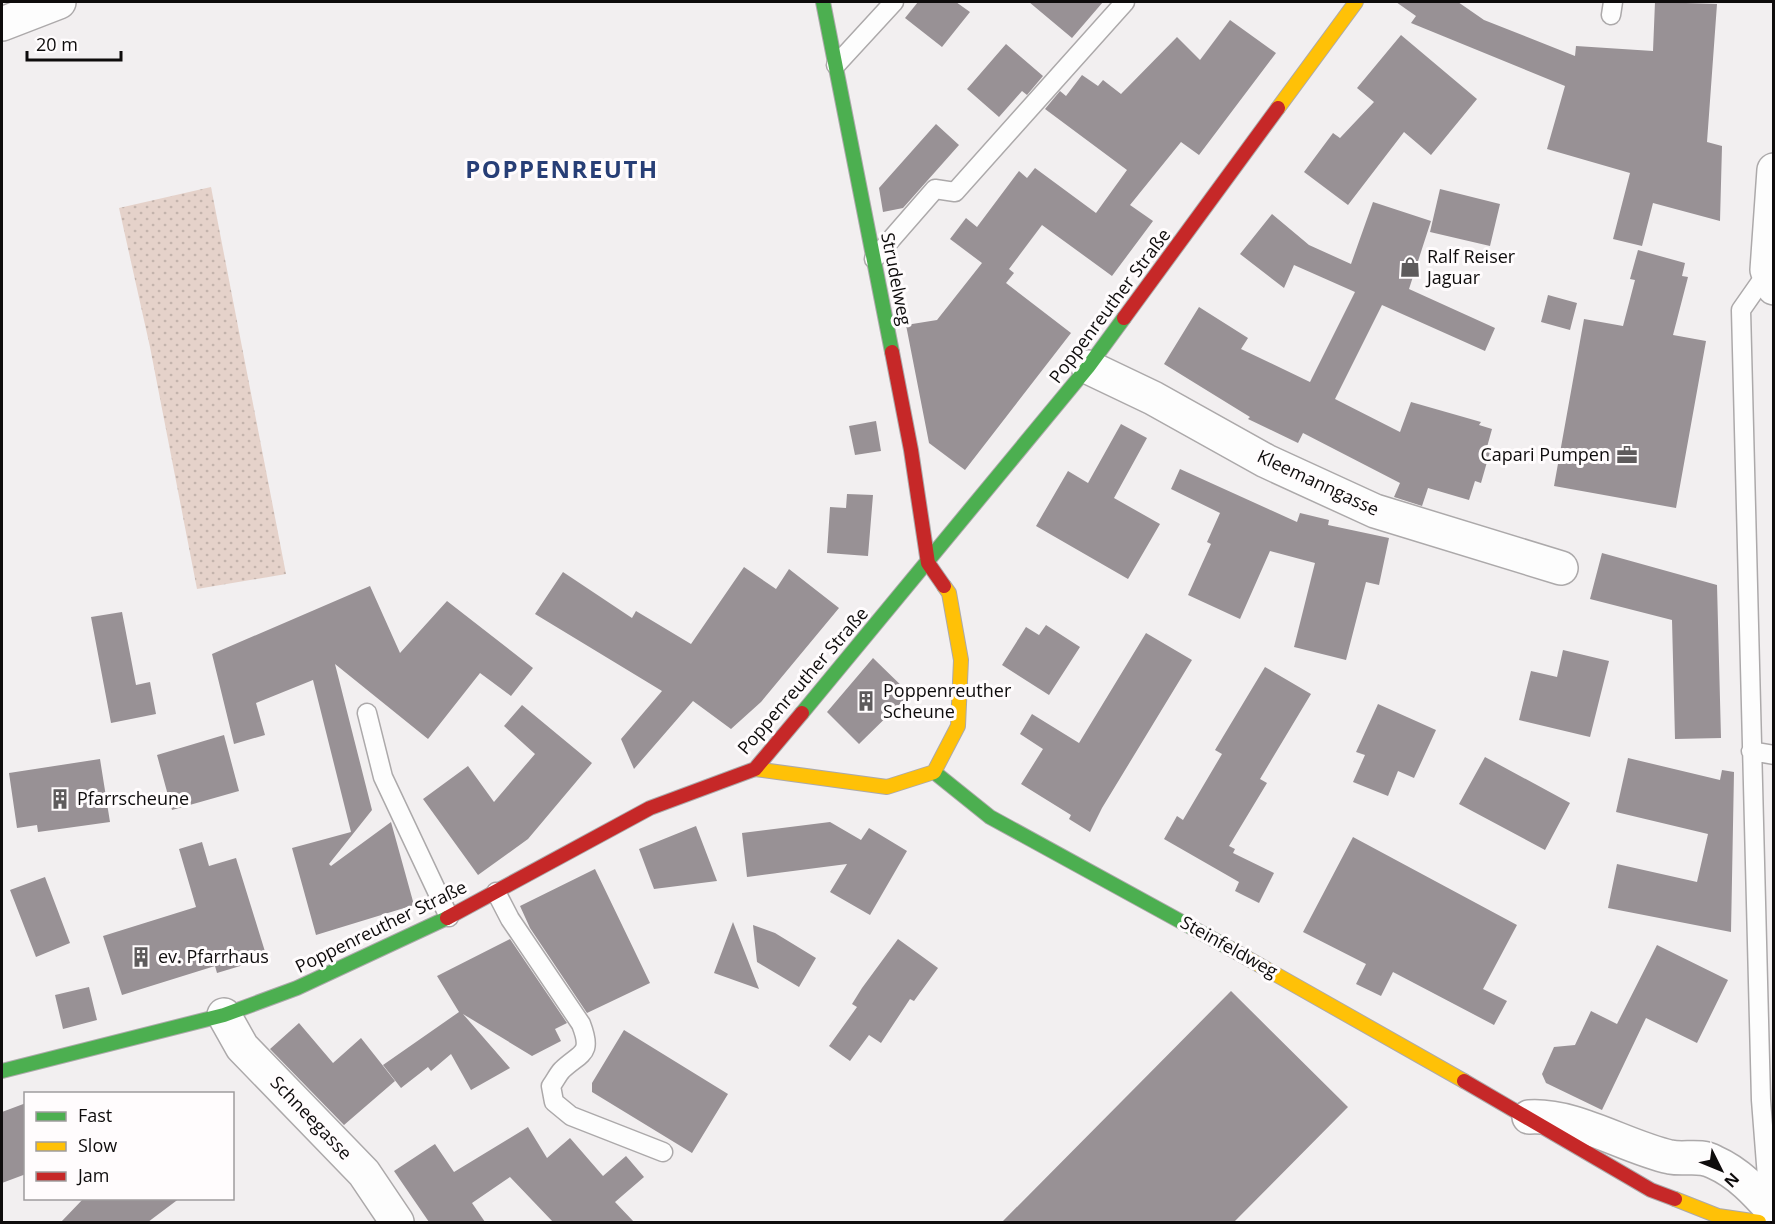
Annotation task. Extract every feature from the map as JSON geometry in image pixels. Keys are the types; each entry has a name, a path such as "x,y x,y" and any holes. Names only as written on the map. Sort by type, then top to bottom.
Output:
{"street":[{"path":"2,24 59,2"},
{"name":"Strudelweg","path":"823,2 911,450 928,563"},
{"name":"Poppenreuther Straße","path":"2,1071 224,1015 297,988 449,917 650,808 754,769 928,563 1088,367 1356,2"},
{"path":"1771,276 1773,170"},
{"name":"Kleemanngasse","path":"1088,367 1152,398 1266,460 1375,511 1561,568"},
{"path":"754,769 888,787 934,772 958,726 961,660 949,592 928,563"},
{"name":"Steinfeldweg","path":"934,772 990,817 1334,1005 1652,1191 1718,1216 1759,1222"},
{"name":"Schneegasse","path":"224,1015 242,1047 364,1173 397,1222"},
{"name":"Steinfeldweg","path":"1529,1118 1545,1116 1566,1121 1672,1157 1702,1156 1741,1178 1773,1212"}],"lane":[{"path":"836,64 894,2"},
{"path":"874,259 935,189 955,192 1125,2"},
{"path":"1771,276 1741,310 1761,1100 1767,1177 1773,1193"},
{"path":"367,713 383,777 449,917"},
{"path":"1751,751 1773,755"},
{"path":"496,892 510,919 581,1024 588,1041 583,1055 562,1071 551,1086 554,1102 571,1116 663,1152"}],"shaded area":[{"path":"211,187 286,574 197,589 150,347 119,208"}],"building":[{"path":"918,2 956,2 970,12 942,47 905,18"},
{"path":"1029,2 1103,2 1072,38"},
{"path":"1396,2 1458,2 1484,20 1575,56 1576,46 1653,51 1655,2 1717,4 1707,142 1722,146 1720,221 1653,203 1642,246 1613,239 1630,173 1547,149 1565,86 1411,23 1416,16"},
{"path":"1230,20 1276,53 1199,155 1181,142 1130,205 1153,221 1112,276 1042,225 1009,269 1014,273 1006,283 1071,333 965,470 929,443 906,325 937,320 982,263 950,239 966,218 977,227 1019,171 1027,178 1035,168 1096,213 1127,170 1045,109 1060,91 1066,96 1082,75 1098,86 1103,80 1121,94 1177,37 1200,60"},
{"path":"1401,35 1477,99 1431,155 1404,132 1348,205 1304,172 1333,133 1340,138 1374,102 1357,88"},
{"path":"1006,44 1043,76 1027,95 1022,91 999,117 967,89"},
{"path":"936,124 959,145 903,208 883,212 879,188"},
{"path":"1440,189 1500,204 1490,246 1430,232"},
{"path":"1373,202 1431,221 1409,289 1495,328 1485,351 1382,305 1335,399 1400,432 1411,402 1481,422 1479,425 1492,429 1487,447 1491,448 1481,483 1475,481 1469,500 1428,488 1422,506 1394,497 1400,483 1303,433 1298,443 1248,419 1250,417 1164,364 1199,307 1248,338 1241,349 1310,382 1355,292 1294,265 1284,288 1240,254 1272,214 1309,245 1351,264"},
{"path":"1638,250 1685,263 1682,276 1688,277 1673,335 1706,341 1676,508 1554,486 1584,319 1623,326 1635,280 1630,279"},
{"path":"1548,295 1577,303 1570,330 1541,322"},
{"path":"876,421 881,451 855,455 849,426"},
{"path":"1121,424 1147,438 1114,498 1160,524 1128,579 1036,526 1068,471 1088,483"},
{"path":"1180,469 1297,522 1300,513 1329,520 1328,525 1389,538 1379,585 1366,582 1346,660 1294,647 1315,563 1270,551 1240,619 1188,595 1211,544 1207,542 1220,513 1171,489"},
{"path":"847,494 873,495 868,556 827,553 830,507 846,508"},
{"path":"1602,553 1717,585 1721,738 1675,739 1672,620 1590,599"},
{"path":"744,567 776,589 789,569 839,608 761,702 731,729 693,701 634,769 621,739 662,691 535,614 563,572 632,618 636,611 691,644"},
{"path":"370,586 400,653 447,601 533,668 511,696 480,673 428,739 335,664 372,810 329,864 331,866 391,822 414,905 316,935 292,848 351,832 313,680 256,703 265,735 234,744 212,654"},
{"path":"122,612 136,685 150,682 156,714 111,723 91,617"},
{"path":"1046,625 1080,647 1049,695 1002,665 1026,627 1039,635"},
{"path":"1146,633 1192,660 1102,808 1090,832 1069,819 1071,815 1021,784 1043,749 1020,734 1032,714 1079,743"},
{"path":"1563,650 1609,661 1590,737 1519,720 1531,671 1557,677"},
{"name":"Poppenreuther Scheune","path":"873,658 910,694 859,744 827,712"},
{"path":"1265,667 1311,694 1260,779 1267,783 1229,846 1235,849 1233,853 1274,873 1259,903 1235,891 1239,882 1164,839 1177,816 1183,820 1222,754 1215,750"},
{"path":"1378,704 1436,730 1414,778 1398,771 1388,796 1353,782 1365,755 1356,752"},
{"path":"522,705 592,763 528,839 478,875 423,799 468,766 494,802 535,754 504,726"},
{"path":"224,735 239,791 172,810 157,755"},
{"path":"1485,757 1570,803 1545,850 1459,804"},
{"path":"1628,758 1720,780 1722,770 1734,772 1731,932 1608,908 1617,864 1697,882 1708,834 1616,812"},
{"name":"Pfarrscheune","path":"100,759 110,822 38,832 37,825 17,828 9,773"},
{"path":"830,822 861,840 869,828 907,851 870,915 830,892 847,864 747,877 742,833"},
{"path":"696,826 717,881 654,889 639,849"},
{"path":"1353,837 1517,925 1483,989 1507,1001 1494,1025 1393,972 1381,996 1356,984 1366,964 1303,932"},
{"path":"202,842 209,866 236,858 267,958 217,973 215,966 122,995 103,936 196,907 179,849"},
{"path":"595,869 650,983 587,1013 530,928 520,906"},
{"path":"45,877 70,943 36,957 10,890"},
{"path":"733,922 759,989 714,973"},
{"path":"753,925 775,933 816,958 799,987 757,962"},
{"path":"510,939 567,1023 555,1029 561,1041 532,1056 463,1014 510,1068 471,1090 451,1054 431,1071 428,1067 401,1088 383,1065 459,1012 437,976"},
{"path":"898,939 938,968 914,1001 910,999 881,1043 869,1035 850,1061 829,1046 857,1007 852,1004 862,988"},
{"path":"1657,945 1728,980 1697,1043 1646,1018 1602,1110 1546,1083 1542,1074 1554,1047 1575,1045 1591,1011 1617,1024"},
{"path":"89,987 97,1020 63,1029 55,995"},
{"path":"1231,991 1348,1107 1234,1222 1002,1222"},
{"path":"299,1023 333,1063 361,1038 395,1081 344,1125 270,1049"},
{"path":"624,1030 728,1094 692,1153 592,1092 592,1083"},
{"path":"24,1104 24,1175 2,1183 2,1112"},
{"path":"528,1127 547,1158 570,1138 603,1176 626,1156 644,1177 615,1202 634,1222 553,1222 510,1177 472,1203 485,1222 429,1222 394,1171 435,1144 454,1172"},
{"path":"82,1200 177,1200 148,1222 61,1222"}],"traffic: fast":[{"path":"823,2 892,352"},
{"path":"802,713 1088,367 1124,318"},
{"path":"934,772 990,817 1231,949"},
{"path":"2,1071 224,1015 297,988 447,918"}],"traffic: slow":[{"path":"1278,108 1356,2"},
{"path":"755,769 887,787 934,772 958,726 961,660 949,593 944,586"},
{"path":"1231,949 1464,1081"},
{"path":"1675,1199 1718,1216 1759,1222"}],"traffic: jam":[{"path":"1124,318 1278,108"},
{"path":"892,352 911,450 928,563 944,586"},
{"path":"447,918 650,808 755,769 802,713"},
{"path":"1464,1081 1651,1190 1675,1199"}],"place":[{"name":"Ralf Reiser Jaguar","path":"1410,267"},
{"name":"Capari Pumpen","path":"1627,455"},
{"name":"Poppenreuther Scheune","path":"866,701"},
{"name":"Pfarrscheune","path":"60,799"},
{"name":"ev. Pfarrhaus","path":"141,957"}],"district":[{"name":"POPPENREUTH","path":"562,170"}]}
